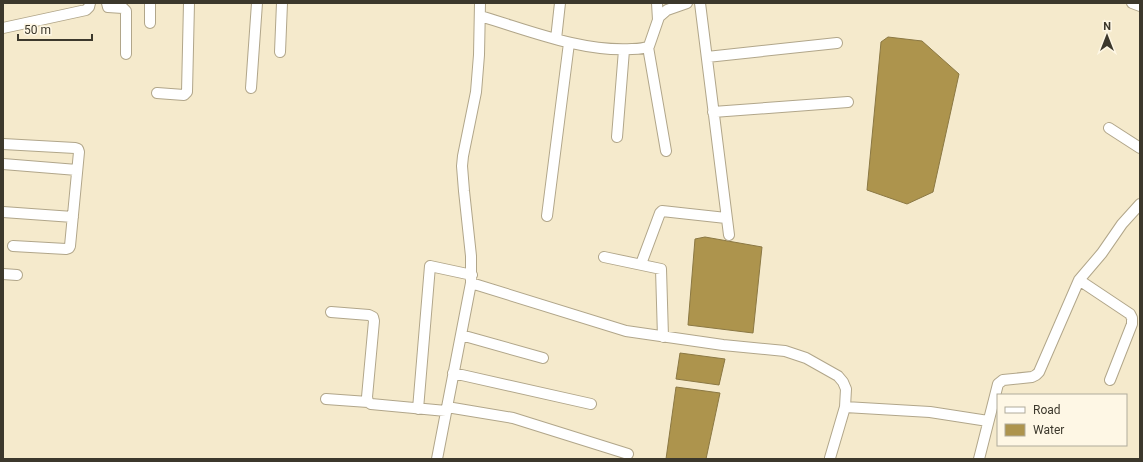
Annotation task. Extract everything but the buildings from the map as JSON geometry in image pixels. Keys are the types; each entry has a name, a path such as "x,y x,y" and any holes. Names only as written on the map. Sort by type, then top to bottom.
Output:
{"street":[{"path":"3,28 86,10 89,8 90,3"},
{"path":"107,3 108,7 124,8 126,11 126,54"},
{"path":"150,3 150,23"},
{"path":"157,93 184,95 187,92 189,3"},
{"path":"251,88 257,3"},
{"path":"280,52 282,3"},
{"path":"437,459 472,279 462,166 476,92 480,3"},
{"path":"556,38 560,3"},
{"path":"657,3 658,20"},
{"path":"666,151 648,47 662,13 687,3"},
{"path":"700,3 728,235"},
{"path":"1132,3 1140,6"},
{"path":"480,16 569,43 593,48 624,50 648,47"},
{"path":"547,216 569,43"},
{"path":"707,57 837,43"},
{"path":"617,137 624,50"},
{"path":"713,112 848,102"},
{"path":"1109,128 1140,148"},
{"path":"3,144 75,148 78,149 79,152 69,248 13,246"},
{"path":"3,164 77,170"},
{"path":"979,459 998,384 1003,380 1032,377 1039,372 1079,280 1102,253 1122,224 1140,204"},
{"path":"641,264 662,211 726,218"},
{"path":"3,212 73,217"},
{"path":"604,257 660,269 663,337"},
{"path":"418,408 430,266 616,329 723,345 785,351 806,358 838,376 846,389 845,407 830,458"},
{"path":"3,274 17,275"},
{"path":"1079,280 1130,314 1132,318 1132,324 1110,380"},
{"path":"331,312 370,315 373,317 374,321 367,397 368,402"},
{"path":"461,335 543,358"},
{"path":"453,373 591,404"},
{"path":"326,399 418,408 447,409 513,418 628,454"},
{"path":"845,407 930,412 988,421"}],"water":[{"path":"888,37 922,41 959,74 933,192 907,204 867,190 881,42"},
{"path":"705,237 762,247 753,333 688,325 695,239"},
{"path":"680,353 725,359 719,385 676,379"},
{"path":"676,387 720,393 706,459 666,459"}]}
